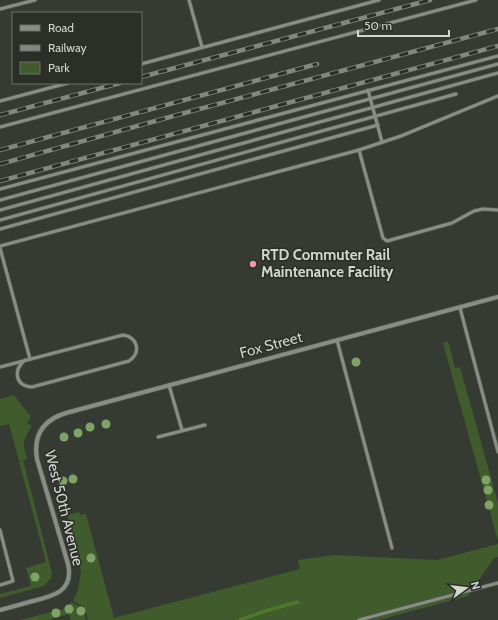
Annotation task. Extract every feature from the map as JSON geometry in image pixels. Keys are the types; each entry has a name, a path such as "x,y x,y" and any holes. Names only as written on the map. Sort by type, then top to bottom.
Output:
{"street":[{"name":"Fox Street","path":"51,419 66,412 498,297"},
{"name":"West 50th Avenue","path":"0,610 53,596 59,593 67,584 69,571 68,564 35,450 36,440 40,432 44,425 51,419"}],"lane":[{"path":"0,9 35,0"},
{"path":"189,0 202,47"},
{"path":"142,64 379,0"},
{"path":"0,127 476,0"},
{"path":"0,189 498,56"},
{"path":"0,200 498,64"},
{"path":"0,210 498,73"},
{"path":"0,101 64,84"},
{"path":"368,90 382,142"},
{"path":"0,220 456,94"},
{"path":"30,359 0,247 359,150 498,96"},
{"path":"0,229 378,125"},
{"path":"359,150 383,238 388,241 452,223 474,211 483,209 498,210"},
{"path":"460,308 498,452"},
{"path":"0,367 24,360 123,335 132,337 137,345 136,354 129,361 32,387 24,385 18,379 17,370 24,360"},
{"path":"337,340 392,548"},
{"path":"169,385 182,430"},
{"path":"158,437 205,424"},
{"path":"0,530 13,581 0,585"},
{"path":"360,620 498,583"}],"green space":[{"path":"448,341 455,368 460,367 498,503 498,541 443,343"},
{"path":"14,395 31,417 27,423 32,426 24,442 24,449 27,459 23,460 52,573 51,578 44,586 0,598 0,594 31,586 26,568 46,562 9,424 0,426 0,399"},
{"path":"79,512 80,515 86,514 114,618 300,569 298,560 334,555 437,560 498,544 498,557 494,558 468,596 379,620 88,620 84,607 73,601 78,590 81,571 67,515"},
{"path":"71,602 83,608 86,620 71,620 69,614 48,620 20,620 66,608"}],"waterway":[{"path":"240,620 298,602"}],"railway":[{"path":"142,77 430,0"},
{"path":"0,164 498,29"},
{"path":"0,181 498,46"},
{"path":"0,150 317,64"},
{"path":"0,115 116,84"}],"place":[{"name":"RTD Commuter Rail Maintenance Facility","path":"253,264"}]}
